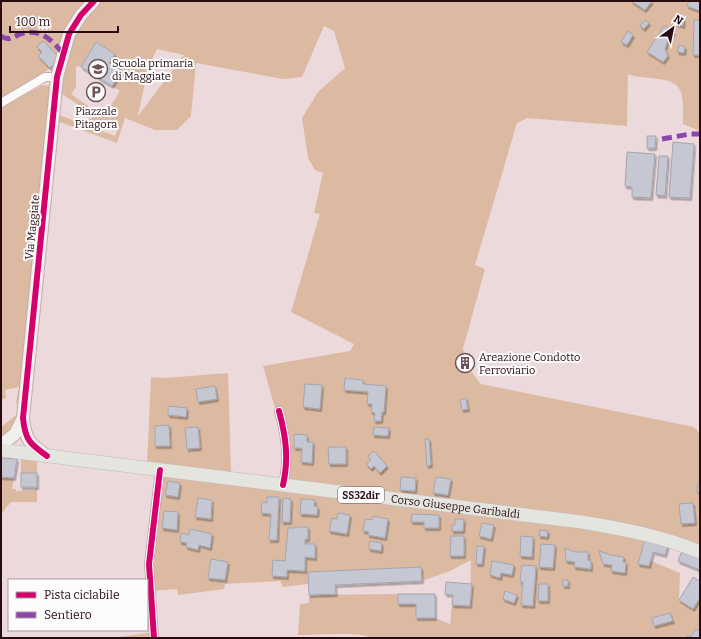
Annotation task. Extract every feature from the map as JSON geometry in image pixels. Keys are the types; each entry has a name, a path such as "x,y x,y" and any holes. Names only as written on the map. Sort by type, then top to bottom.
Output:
{"main road":[{"name":"Corso Giuseppe Garibaldi","path":"1,450 582,522 666,539 700,552"}],"street":[{"name":"Via Maggiate","path":"1,445 21,435 57,77 69,34 81,15 94,1"},
{"path":"1,103 45,77 57,77"},
{"path":"279,411 284,432 287,465 283,485"},
{"path":"18,452 15,444 21,435 32,446 47,456"},
{"path":"154,638 149,564 160,470"}],"shaded area":[{"path":"1,1 89,1 70,26 62,39 56,54 43,41 42,52 38,56 50,68 31,83 1,98"},
{"path":"100,1 700,1 700,131 683,124 682,97 677,85 664,80 628,74 627,126 527,118 517,123 475,265 485,269 463,349 470,370 481,384 694,427 700,434 700,546 287,480 290,453 286,425 281,407 275,408 263,366 350,351 354,344 291,312 320,214 314,213 323,173 315,170 308,158 302,118 318,92 345,68 334,31 324,26 302,77 283,79 196,63 191,116 177,130 155,130 125,118 117,143 57,121 59,115 115,136 118,128 103,120 92,123 88,120 98,115 104,116 120,91 112,86 122,71 109,63 115,54 96,42 81,67 76,66 76,87 71,94 88,106 89,111 86,115 85,109 60,93 62,69 76,30","holes":["157,49 184,55 138,116 148,68"]},
{"path":"43,85 51,86 19,403 16,403 19,387 5,390 6,398 1,400 1,107"},
{"path":"228,373 231,474 147,464 151,377 165,378"},
{"path":"15,416 18,419 17,423 1,443 1,427"},
{"path":"21,458 37,458 37,473 21,473"},
{"path":"162,474 389,502 514,521 607,530 645,539 639,564 649,566 651,561 680,573 679,600 693,608 700,598 700,638 367,638 367,636 351,634 298,635 300,604 309,603 309,595 398,594 398,604 416,604 416,618 435,618 450,624 452,605 470,606 471,560 450,571 422,581 421,567 308,572 308,584 283,587 280,581 225,584 224,589 178,595 177,589 152,591 152,563"},
{"path":"1,477 14,478 12,489 16,489 16,491 35,490 37,487 37,502 11,502 1,514"},
{"path":"155,632 156,638 111,638"}],"building":[{"path":"631,1 652,1 645,10"},
{"path":"689,1 700,1 700,11 687,6"},
{"path":"677,17 684,19 683,26 676,24"},
{"path":"645,20 649,23 644,29 640,26"},
{"path":"694,20 700,20 700,55 693,55"},
{"path":"664,26 674,32 667,42 665,49 668,56 663,62 647,52"},
{"path":"628,31 633,35 627,45 621,42"},
{"path":"43,41 60,58 50,68 38,56 42,52 37,47"},
{"path":"96,42 115,54 109,63 122,70 112,86 81,67"},
{"path":"679,45 685,47 684,53 677,52"},
{"path":"647,136 656,136 655,148 647,148"},
{"path":"673,142 694,144 690,198 669,197"},
{"path":"627,152 655,154 651,198 632,197 632,187 625,186"},
{"path":"659,156 668,156 665,196 656,195"},
{"path":"345,378 363,380 363,384 386,386 384,412 382,412 381,421 374,421 375,413 371,412 372,404 367,404 368,392 344,390"},
{"path":"305,384 322,385 320,409 303,407"},
{"path":"215,386 217,399 198,402 196,389"},
{"path":"466,398 468,409 462,410 460,400"},
{"path":"168,406 187,408 186,417 168,415"},
{"path":"169,425 170,446 155,446 155,426"},
{"path":"198,427 200,448 187,449 185,428"},
{"path":"374,427 389,428 388,436 373,435"},
{"path":"294,434 307,435 307,442 313,442 312,463 301,462 302,448 294,448"},
{"path":"425,439 429,439 431,465 427,466"},
{"path":"328,447 346,447 346,464 329,464"},
{"path":"374,451 387,466 380,473 374,466 371,469 366,464 371,460 368,456"},
{"path":"1,458 17,459 14,478 1,477"},
{"path":"21,473 37,473 37,487 21,487"},
{"path":"401,477 416,478 415,491 400,490"},
{"path":"436,477 451,479 448,495 433,493"},
{"path":"168,481 180,483 178,497 165,495"},
{"path":"698,482 700,483 700,493 697,492"},
{"path":"267,497 279,497 277,540 269,540 271,514 261,513 262,502 267,503"},
{"path":"198,498 212,500 211,519 195,517"},
{"path":"283,498 291,499 290,522 282,522"},
{"path":"301,499 315,500 314,506 318,507 317,515 300,514"},
{"path":"693,503 695,523 681,524 679,504"},
{"path":"164,511 178,512 177,530 162,528"},
{"path":"338,513 350,515 347,534 329,531 332,518 337,519"},
{"path":"412,514 439,515 439,528 424,528 424,522 411,522"},
{"path":"373,516 388,519 385,538 368,535 369,532 363,531 365,519 372,520"},
{"path":"455,519 464,519 463,531 452,531 452,525 455,525"},
{"path":"482,523 494,525 491,539 479,536"},
{"path":"308,527 308,539 305,539 305,544 315,544 315,558 305,557 305,571 287,570 287,577 272,576 273,560 285,561 288,528"},
{"path":"190,529 212,534 210,548 199,545 198,550 186,547 187,543 180,542 181,533 189,535"},
{"path":"540,530 548,531 547,537 539,536"},
{"path":"451,536 464,536 464,556 450,556"},
{"path":"521,536 533,537 532,557 520,556"},
{"path":"645,539 668,545 665,555 653,552 649,566 638,564"},
{"path":"370,541 382,543 381,551 369,549"},
{"path":"541,544 555,545 553,568 539,567"},
{"path":"477,546 484,546 482,564 476,564"},
{"path":"565,548 575,552 588,552 588,560 591,561 591,569 574,567 575,562 566,561"},
{"path":"599,551 624,557 623,562 626,562 625,573 611,571 612,565 603,564"},
{"path":"682,551 700,559 700,570 678,561"},
{"path":"211,559 228,562 225,580 208,578"},
{"path":"492,561 514,565 512,575 501,573 500,578 490,575"},
{"path":"522,565 536,566 533,606 521,605 523,582 520,582"},
{"path":"421,567 422,581 335,585 336,594 309,595 308,572"},
{"path":"693,577 700,581 700,598 693,609 679,600"},
{"path":"563,580 568,580 568,586 563,586"},
{"path":"446,582 472,584 470,606 452,605 453,595 445,594"},
{"path":"539,584 548,584 548,601 538,601"},
{"path":"505,591 517,595 514,603 503,599"},
{"path":"398,594 435,594 435,618 416,618 416,604 398,604"},
{"path":"670,613 673,621 654,626 652,618"},
{"path":"696,629 699,631 700,629 700,638 686,638 688,635 690,637"}],"marked path":[{"path":"1,36 8,39 30,32 41,34 51,40 63,53"},
{"path":"662,139 690,134 700,134"}],"cycle path":[{"path":"47,456 29,441 25,432 23,418 57,77 69,34 81,15 94,1"},
{"path":"279,411 286,448 286,466 283,485"},
{"path":"154,638 149,564 160,470"}],"place":[{"name":"Scuola primaria di Maggiate","path":"98,69"},
{"name":"Piazzale Pitagora","path":"96,92"},
{"name":"Areazione Condotto Ferroviario","path":"465,363"}]}
